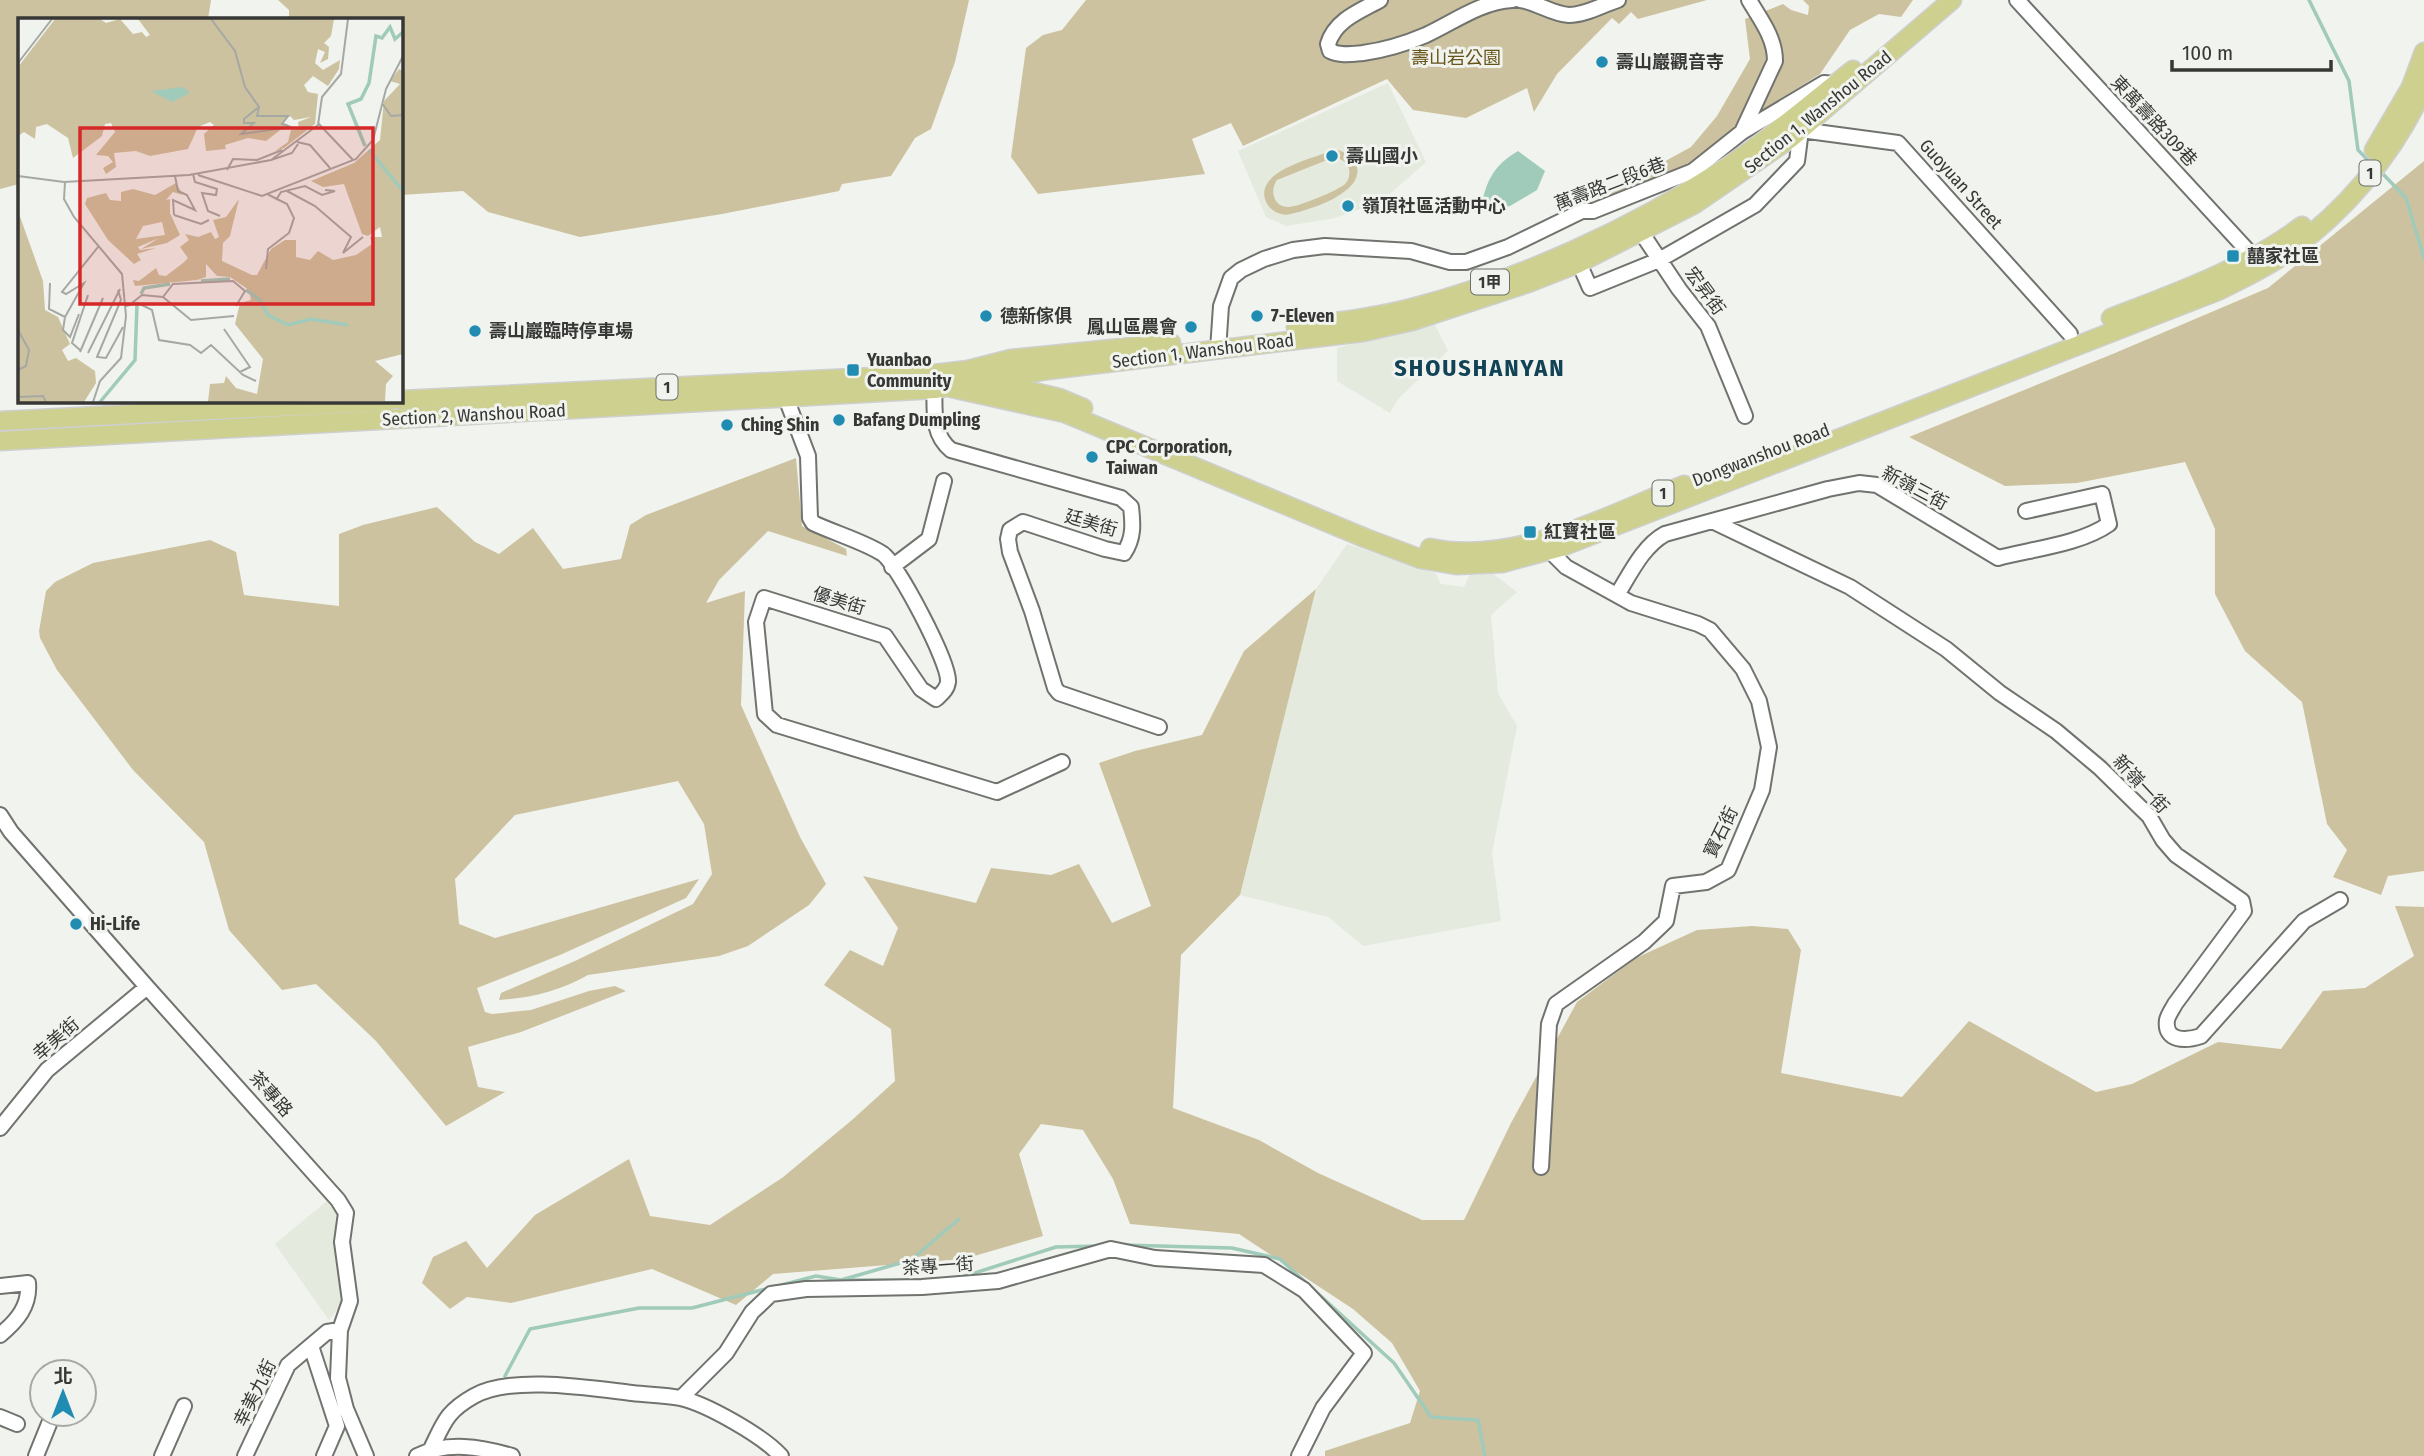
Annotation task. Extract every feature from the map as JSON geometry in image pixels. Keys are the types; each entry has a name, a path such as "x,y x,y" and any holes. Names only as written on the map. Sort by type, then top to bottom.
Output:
{"main road":[{"name":"Section 1, Wanshou Road","path":"1839,89 1936,0"},
{"name":"Section 1, Wanshou Road","path":"975,375 1011,359 1363,332 1471,303 1579,263 1693,205 1951,0"},
{"name":"1","path":"2418,91 2424,52"},
{"name":"Dongwanshou Road","path":"975,375 1051,396 1381,533 1420,546 1471,552 1545,546 2220,290 2259,262 2338,195 2418,91"},
{"name":"Dongwanshou Road","path":"939,383 1065,412 1421,559 1456,565 1502,563 2070,334 2259,262 2308,236 2360,186 2407,122 2418,91"},
{"name":"Section 1, Wanshou Road","path":"975,375 1048,370 1218,344 1412,308 1525,270 1575,249 1686,192 1796,125"},
{"path":"1048,370 1046,376 1051,396"},
{"name":"Section 2, Wanshou Road","path":"0,441 786,398 939,383 975,375"},
{"name":"Section 2, Wanshou Road","path":"402,400 939,383"},
{"name":"Section 2, Wanshou Road","path":"0,421 370,402"}],"street":[{"path":"1380,0 1335,28 1328,44 1331,51 1346,54 1385,50 1428,34 1461,15 1501,1 1512,0"},
{"path":"1520,0 1568,15 1618,0"},
{"path":"1742,132 1775,61 1775,50 1770,36 1749,0"},
{"name":"東萬壽路309巷","path":"2017,0 2259,262"},
{"name":"萬壽路二段6巷","path":"1218,344 1223,296 1231,278 1264,259 1293,250 1325,246 1411,251 1450,262 1466,262 1508,247 1582,211 1593,211 1671,182 1693,171 1742,132 1824,83 1839,89"},
{"path":"1579,263 1590,288 1659,260 1755,205 1797,161 1796,125"},
{"name":"Guoyuan Street","path":"1796,125 1898,143 2070,334"},
{"name":"宏昇街","path":"1641,232 1708,326 1745,416"},
{"name":"廷美街","path":"939,383 935,424 938,435 951,450 1121,498 1131,507 1133,527 1130,544 1124,552 1105,549 1023,522 1010,530 1008,539 1055,688 1059,693 1159,727"},
{"name":"優美街","path":"786,398 808,456 810,519 813,523 884,555 916,604 937,643 948,682 944,692 936,699 921,689 885,636 764,598 756,622 757,654 765,714 777,725 997,792 1062,762"},
{"path":"892,567 929,540 944,481"},
{"name":"新嶺三街","path":"1617,595 1655,540 1665,534 1859,483 1877,485 1998,558 2081,537 2109,524 2102,494 2026,511"},
{"name":"新嶺一街","path":"1712,521 1850,587 1945,649 2000,693 2056,731 2101,768 2149,816 2162,840 2176,855 2242,901 2244,911 2175,1004 2167,1020 2169,1033 2176,1039 2189,1041 2200,1036 2304,921 2340,900"},
{"name":"寶石街","path":"1541,1167 1549,1024 1556,1004 1644,942 1666,921 1674,886 1706,882 1728,870 1762,790 1769,747 1759,701 1743,669 1720,639 1698,624 1640,606 1617,595 1566,567 1545,546"},
{"name":"茶專路","path":"0,815 11,832 338,1200 346,1213 342,1242 350,1301 340,1330 338,1378 346,1409 366,1456"},
{"name":"幸美街","path":"0,1128 47,1070 146,987"},
{"name":"茶專一街","path":"681,1398 726,1353 752,1312 771,1294 806,1289 922,1287 998,1281 1111,1249 1155,1258 1264,1265 1304,1290 1364,1353 1323,1408 1299,1456"},
{"path":"0,1286 28,1283 29,1299 14,1323 0,1335"},
{"name":"幸美九街","path":"245,1456 288,1365 327,1332 340,1330"},
{"path":"311,1346 337,1426 324,1456"},
{"path":"431,1449 448,1414 475,1395 510,1386 567,1386 681,1398 715,1412 769,1443 781,1456"},
{"path":"162,1456 184,1406"},
{"path":"0,1417 17,1424"},
{"path":"36,1456 47,1428"},
{"path":"417,1456 431,1449 481,1447 512,1456"}],"shaded area":[{"name":"壽山國小","path":"1388,83 1426,162 1382,201 1335,218 1286,226 1266,217 1238,151"},
{"path":"1518,151 1545,171 1537,190 1510,206 1488,212 1482,203 1490,179 1504,161"},
{"path":"1434,323 1448,351 1398,399 1390,413 1337,381 1337,348"},
{"path":"1347,544 1435,573 1441,584 1464,587 1470,574 1492,573 1517,592 1491,615 1498,693 1517,726 1492,853 1501,921 1363,946 1328,917 1240,895 1316,589"},
{"path":"327,1201 337,1215 344,1301 329,1320 275,1244"}],"green space":[{"path":"0,0 211,0 208,18 18,18 18,184 0,189"},
{"path":"278,0 969,0 955,62 931,129 915,138 891,176 842,184 839,191 722,214 580,237 488,212 463,191 402,195 402,18 289,18 289,10"},
{"name":"壽山岩公園","path":"1086,0 1707,0 1638,19 1631,12 1619,24 1612,18 1557,74 1534,112 1527,88 1466,118 1413,110 1387,79 1243,146 1231,123 1192,139 1205,174 1038,194 1011,157 1026,48 1043,35 1062,30"},
{"path":"1803,0 1913,0 1901,17 1879,14 1850,30 1820,74 1772,104 1688,164 1609,198 1614,189 1691,147 1717,116 1750,59 1745,19 1783,4 1791,10 1808,15 1809,6"},
{"path":"1338,150 1350,156 1357,167 1357,177 1343,193 1332,200 1286,215 1270,208 1265,199 1265,189 1269,181 1299,162","holes":["1335,158 1343,160 1349,169 1347,181 1341,187 1289,207 1280,205 1274,198 1273,189 1277,180"]},
{"path":"2424,161 2424,871 2388,876 2381,895 2333,877 2347,850 2327,824 2302,702 2245,651 2215,594 2215,529 2185,462 2077,483 2005,486 1909,437 2268,288"},
{"path":"796,458 802,526 846,549 847,556 768,531 719,580 706,603 745,591 741,705 800,837 826,884 809,905 748,946 719,956 588,975 545,993 499,1000 501,993 693,904 712,874 704,824 678,781 515,815 455,879 459,924 495,938 699,879 686,898 560,955 477,988 485,1012 492,1014 531,1010 589,991 615,986 626,991 521,1032 468,1047 478,1087 505,1092 446,1126 376,1041 316,984 282,990 229,930 204,842 133,770 57,670 40,638 46,591 55,582 93,563 210,540 236,552 244,595 339,606 339,534 363,525 437,507 475,542 499,554 533,528 563,569 621,559 630,525 646,515"},
{"path":"1316,589 1240,895 1181,955 1173,1108 1259,1140 1318,1173 1422,1220 1464,1220 1511,1123 1577,1002 1636,958 1697,930 1752,926 1788,929 1801,950 1781,1073 1902,1097 1969,1021 2096,1092 2132,1084 2218,1042 2281,1049 2323,991 2365,988 2414,956 2395,906 2424,907 2424,1456 1325,1456 1325,1451 1410,1423 1420,1391 1392,1343 1353,1309 1239,1234 1130,1224 1113,1179 1083,1130 1041,1124 1019,1154 1043,1236 964,1259 773,1274 736,1305 652,1269 511,1303 467,1297 450,1309 422,1283 433,1257 466,1241 487,1268 535,1215 629,1159 650,1216 710,1225 782,1178 895,1081 891,1029 824,985 850,950 883,966 898,928 863,876 976,903 991,868 1051,875 1079,864 1112,923 1151,906 1099,763 1135,751 1202,735 1244,651"}],"waterway":[{"path":"2309,0 2349,81 2358,150 2373,165"},
{"path":"2381,172 2406,198 2424,258"},
{"path":"505,1376 530,1329 639,1308 692,1308 816,1276 841,1280 911,1260 959,1219"},
{"path":"1122,1245 1232,1248 1280,1259 1394,1363 1431,1417 1478,1420 1485,1456"},
{"path":"959,1278 1056,1247 1101,1246"},
{"path":"841,1280 927,1280"}],"place":[{"name":"壽山巖觀音寺","path":"1602,62"},
{"name":"壽山國小","path":"1332,156"},
{"name":"嶺頂社區活動中心","path":"1348,206"},
{"name":"囍家社區","path":"2233,256"},
{"name":"德新傢俱","path":"986,316"},
{"name":"7-Eleven","path":"1257,316"},
{"name":"鳳山區農會","path":"1191,327"},
{"name":"壽山巖臨時停車場","path":"475,331"},
{"name":"Yuanbao Community","path":"853,370"},
{"name":"Bafang Dumpling","path":"839,420"},
{"name":"Ching Shin","path":"727,425"},
{"name":"CPC Corporation, Taiwan","path":"1092,457"},
{"name":"紅寶社區","path":"1530,532"},
{"name":"Hi-Life","path":"76,924"}],"district":[{"name":"SHOUSHANYAN","path":"1480,368"}]}
